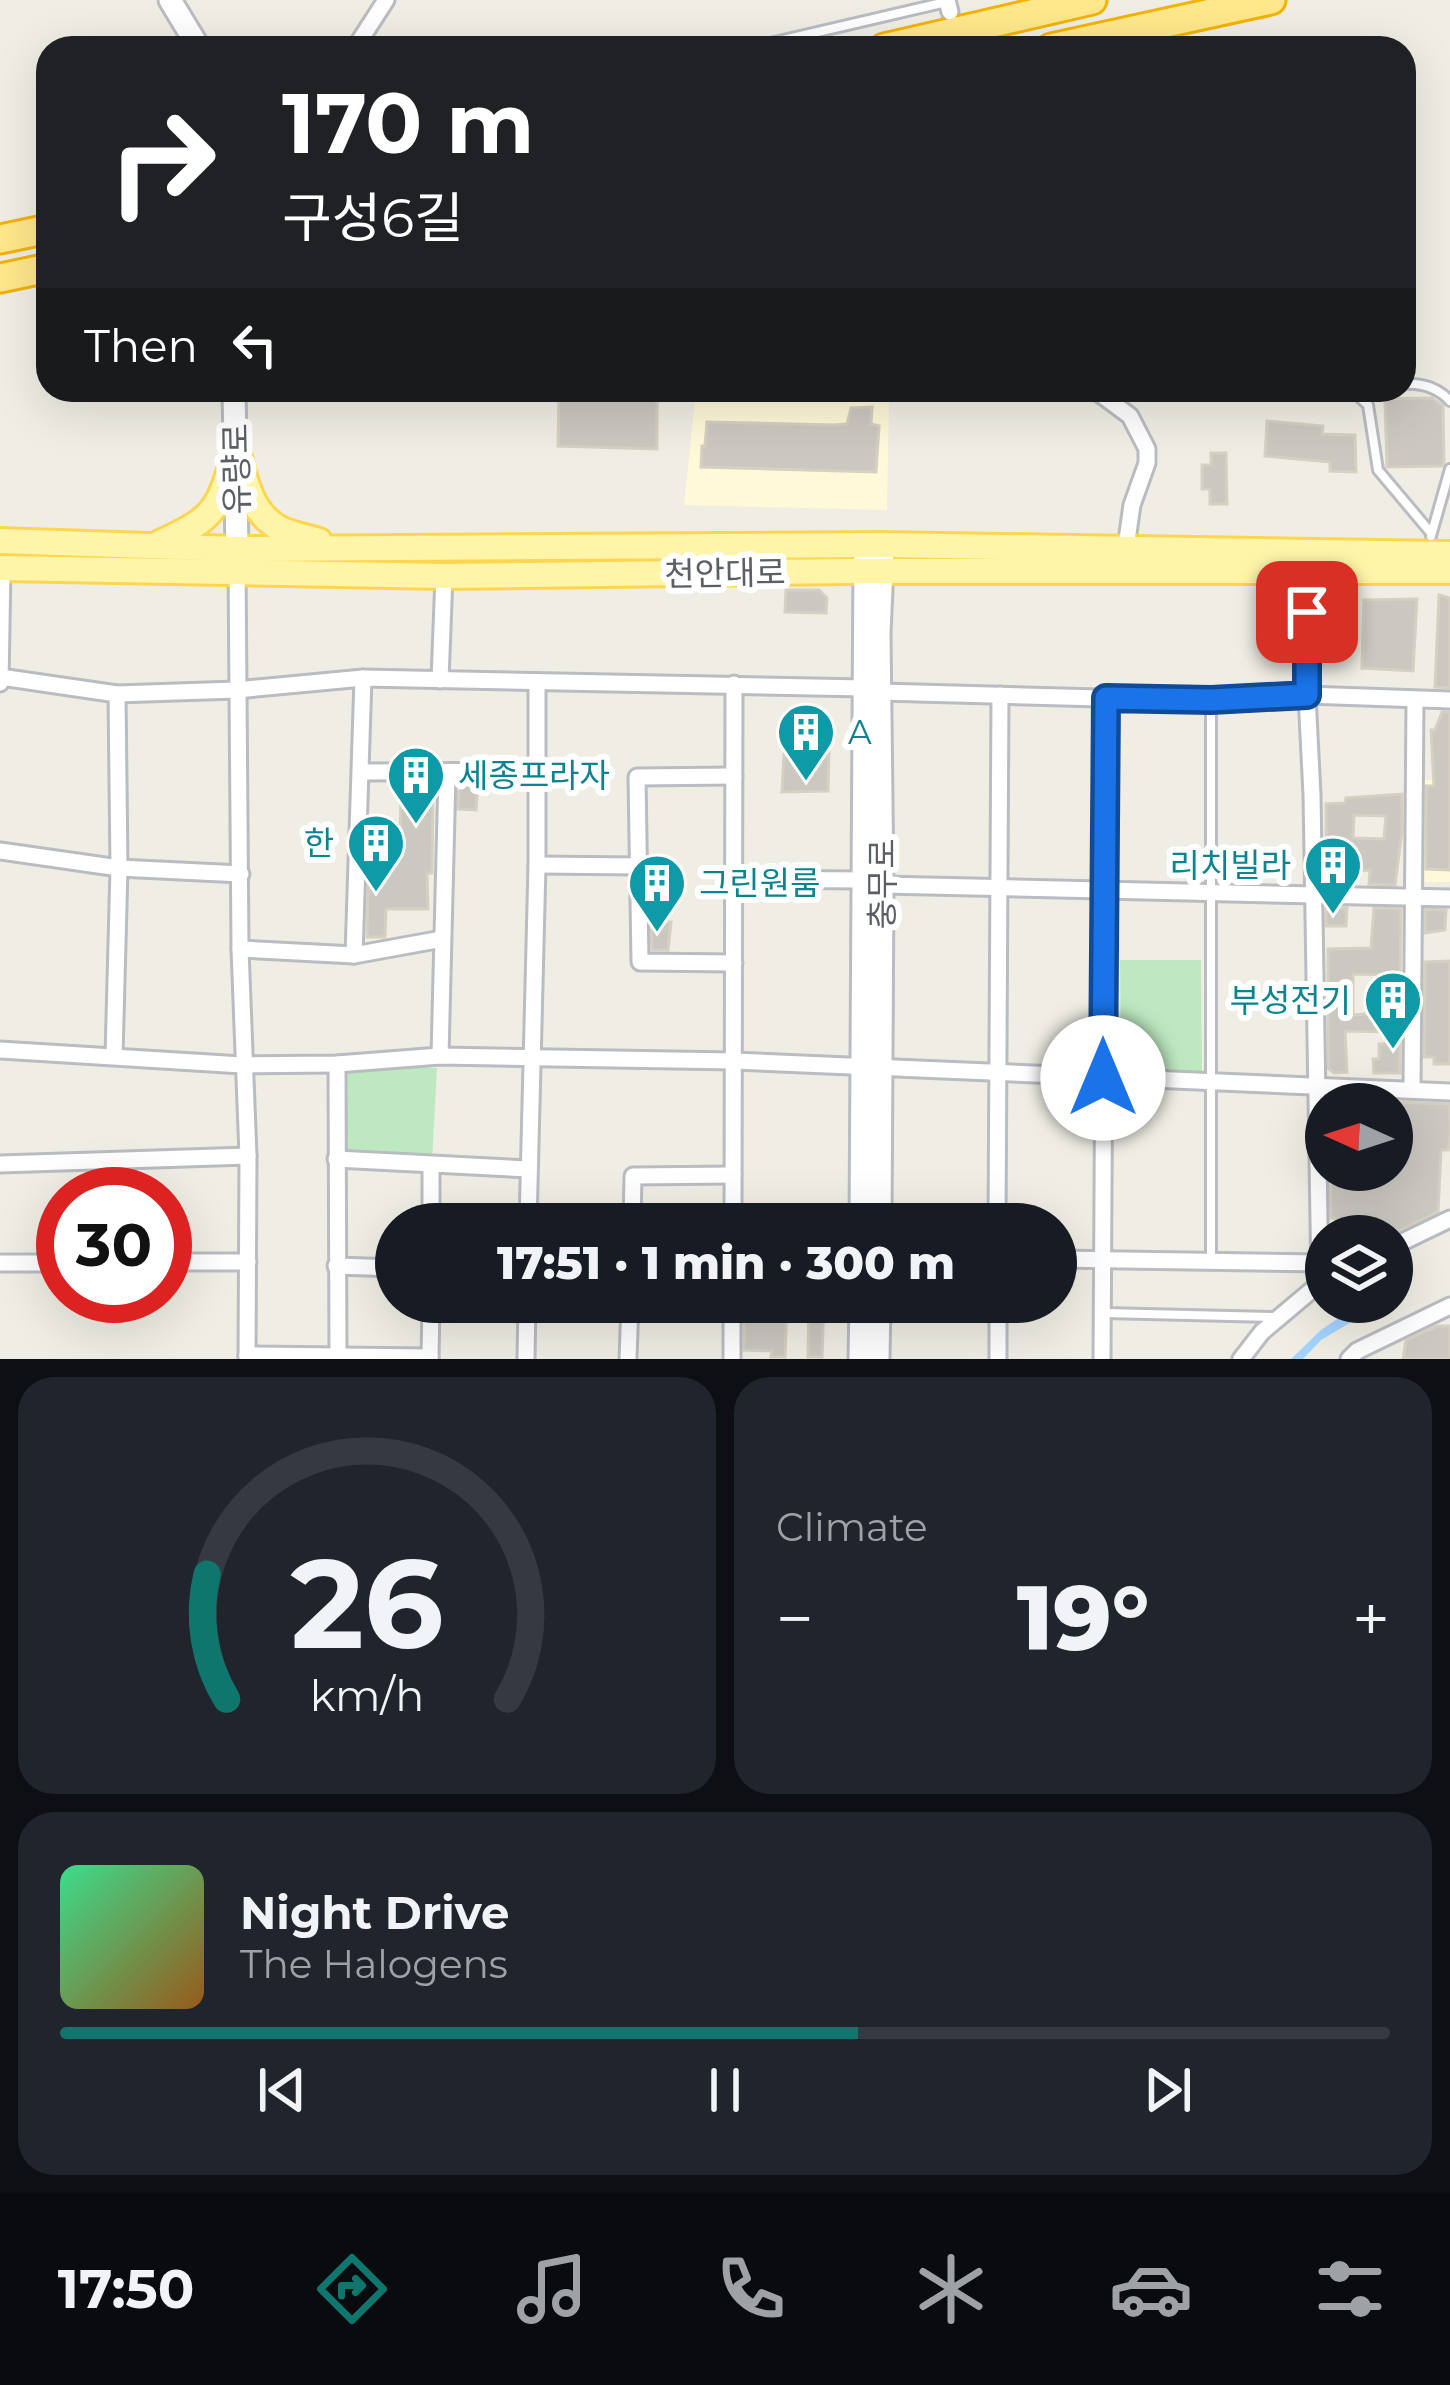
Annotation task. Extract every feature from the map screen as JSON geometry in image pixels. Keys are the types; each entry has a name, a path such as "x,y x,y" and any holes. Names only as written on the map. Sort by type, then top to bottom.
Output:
{"highway":[{"path":"936,36 1092,0"},
{"path":"1106,36 1270,0"},
{"path":"0,239 36,232"},
{"path":"0,278 36,270"}],"main road":[{"path":"170,0 192,36"},
{"name":"유량로","path":"235,402 237,562"},
{"path":"153,546 193,528 216,507 237,449"},
{"path":"237,449 256,508 280,530 346,549"},
{"name":"천안대로","path":"0,541 153,546 237,562 346,549 874,545 1440,553"},
{"name":"충무로","path":"874,545 872,1068 879,1203"},
{"name":"천안대로","path":"1,568 237,562 444,576 1308,571 1440,553"},
{"name":"충무로","path":"862,1203 872,1068"},
{"path":"860,1359 861,1323"},
{"path":"878,1359 879,1323"}],"street":[{"path":"363,36 386,0"},
{"path":"1111,402 1130,416 1147,449 1126,547"},
{"path":"237,562 247,1357 430,1358 430,1323"},
{"path":"1,568 0,680 117,694 236,690 363,678 734,684 1106,698 1307,695 1450,700"},
{"path":"1308,571 1316,1083"},
{"path":"440,680 444,576"},
{"path":"355,955 363,678"},
{"path":"528,1203 537,682"},
{"path":"733,1203 734,684"},
{"path":"114,1055 117,694"},
{"path":"997,1203 1000,695"},
{"path":"1102,1359 1106,698"},
{"path":"1412,1083 1415,700"},
{"path":"362,772 537,771"},
{"path":"440,1056 448,774"},
{"path":"734,776 638,777 640,962 734,963"},
{"path":"0,851 119,868 241,874"},
{"path":"537,865 638,866"},
{"name":"충무로","path":"734,879 873,882"},
{"path":"873,882 1450,898"},
{"path":"240,949 355,955 442,939"},
{"path":"0,1050 242,1065 440,1056 734,1060 1305,1087"},
{"path":"338,1064 338,1357"},
{"path":"1413,1090 1450,1092"},
{"path":"0,1164 248,1156"},
{"path":"336,1159 529,1168"},
{"path":"431,1166 431,1203"},
{"path":"633,1203 634,1176 733,1175"},
{"path":"1413,1237 1450,1219"},
{"path":"1077,1259 1211,1261 1305,1272"},
{"path":"192,1262 248,1262"},
{"path":"0,1263 36,1263"},
{"path":"336,1266 375,1267"},
{"path":"1241,1359 1305,1291"},
{"path":"1349,1359 1450,1306"},
{"path":"526,1323 526,1359"},
{"path":"628,1359 629,1323"},
{"path":"732,1323 732,1359"},
{"path":"998,1323 998,1359"}],"lane":[{"path":"804,36 949,4"},
{"path":"1416,382 1450,400"},
{"path":"1365,402 1378,470 1440,553"},
{"path":"1440,553 1450,469"},
{"path":"1211,700 1211,1261"},
{"path":"1102,1313 1279,1317"}],"shaded area":[{"path":"695,402 889,402 887,510 684,505"},
{"path":"1419,780 1450,780 1450,882 1425,882 1418,870"}],"green space":[{"path":"1120,960 1201,960 1202,1073 1121,1073"},
{"path":"353,1065 437,1068 432,1161 349,1156 342,1151 344,1073"}],"water":[{"path":"1331,1323 1350,1323 1321,1340 1303,1359 1291,1359"}],"building":[{"path":"1432,398 1443,406 1444,463 1387,467 1385,402 1416,402"},
{"path":"559,402 657,402 657,449 558,446"},
{"path":"872,407 871,424 879,426 876,472 701,467 707,422 847,424 851,408"},
{"path":"1267,421 1323,426 1322,434 1355,435 1356,472 1330,471 1330,462 1265,456"},
{"path":"1211,453 1226,453 1227,504 1210,504 1210,489 1202,489 1202,465 1211,465"},
{"path":"786,590 819,590 827,598 826,613 785,612"},
{"path":"1439,595 1450,598 1450,688 1435,687"},
{"path":"1417,599 1413,671 1362,668 1364,600"},
{"path":"1442,712 1450,712 1450,870 1426,869 1426,786 1434,786 1431,730"},
{"path":"829,751 828,791 782,792 784,754"},
{"path":"459,783 478,783 476,810 458,809"},
{"path":"401,784 433,784 428,909 386,909 385,937 367,937 369,851 400,853"},
{"path":"1402,794 1395,885 1369,884 1370,870 1331,872 1326,865 1326,804 1345,803 1346,798","holes":["1354,815 1386,816 1384,839 1353,838"]},
{"path":"1326,907 1347,908 1346,926 1326,926"},
{"path":"1374,908 1401,909 1400,975 1353,974 1353,1015 1401,1011 1401,1015 1389,1022 1389,1032 1345,1031 1347,1072 1334,1073 1328,1068 1328,949 1371,948"},
{"path":"1425,909 1446,910 1445,930 1425,933"},
{"name":"그린원룸","path":"671,922 668,950 652,950 651,924"},
{"path":"1450,961 1450,1064 1434,1064 1434,1057 1424,1057 1425,962"},
{"name":"부성전기","path":"1400,1042 1400,1073 1374,1073 1379,1044"},
{"path":"1413,1103 1450,1104 1448,1150 1441,1150 1438,1212 1413,1224 1413,1215 1331,1215 1330,1191 1413,1191"},
{"path":"744,1323 786,1323 785,1357 771,1357 772,1351 744,1350"},
{"path":"809,1323 823,1323 822,1357 808,1357"},
{"path":"1437,1326 1450,1326 1450,1359 1403,1359 1406,1341"}],"place":[{"name":"A","path":"806,783"},
{"name":"세종프라자","path":"416,826"},
{"name":"한","path":"376,894"},
{"name":"리치빌라","path":"1333,916"},
{"name":"그린원룸","path":"657,934"},
{"name":"부성전기","path":"1393,1051"}],"route":[{"path":"1103,1078 1106,698 1307,695 1307,612"}]}
